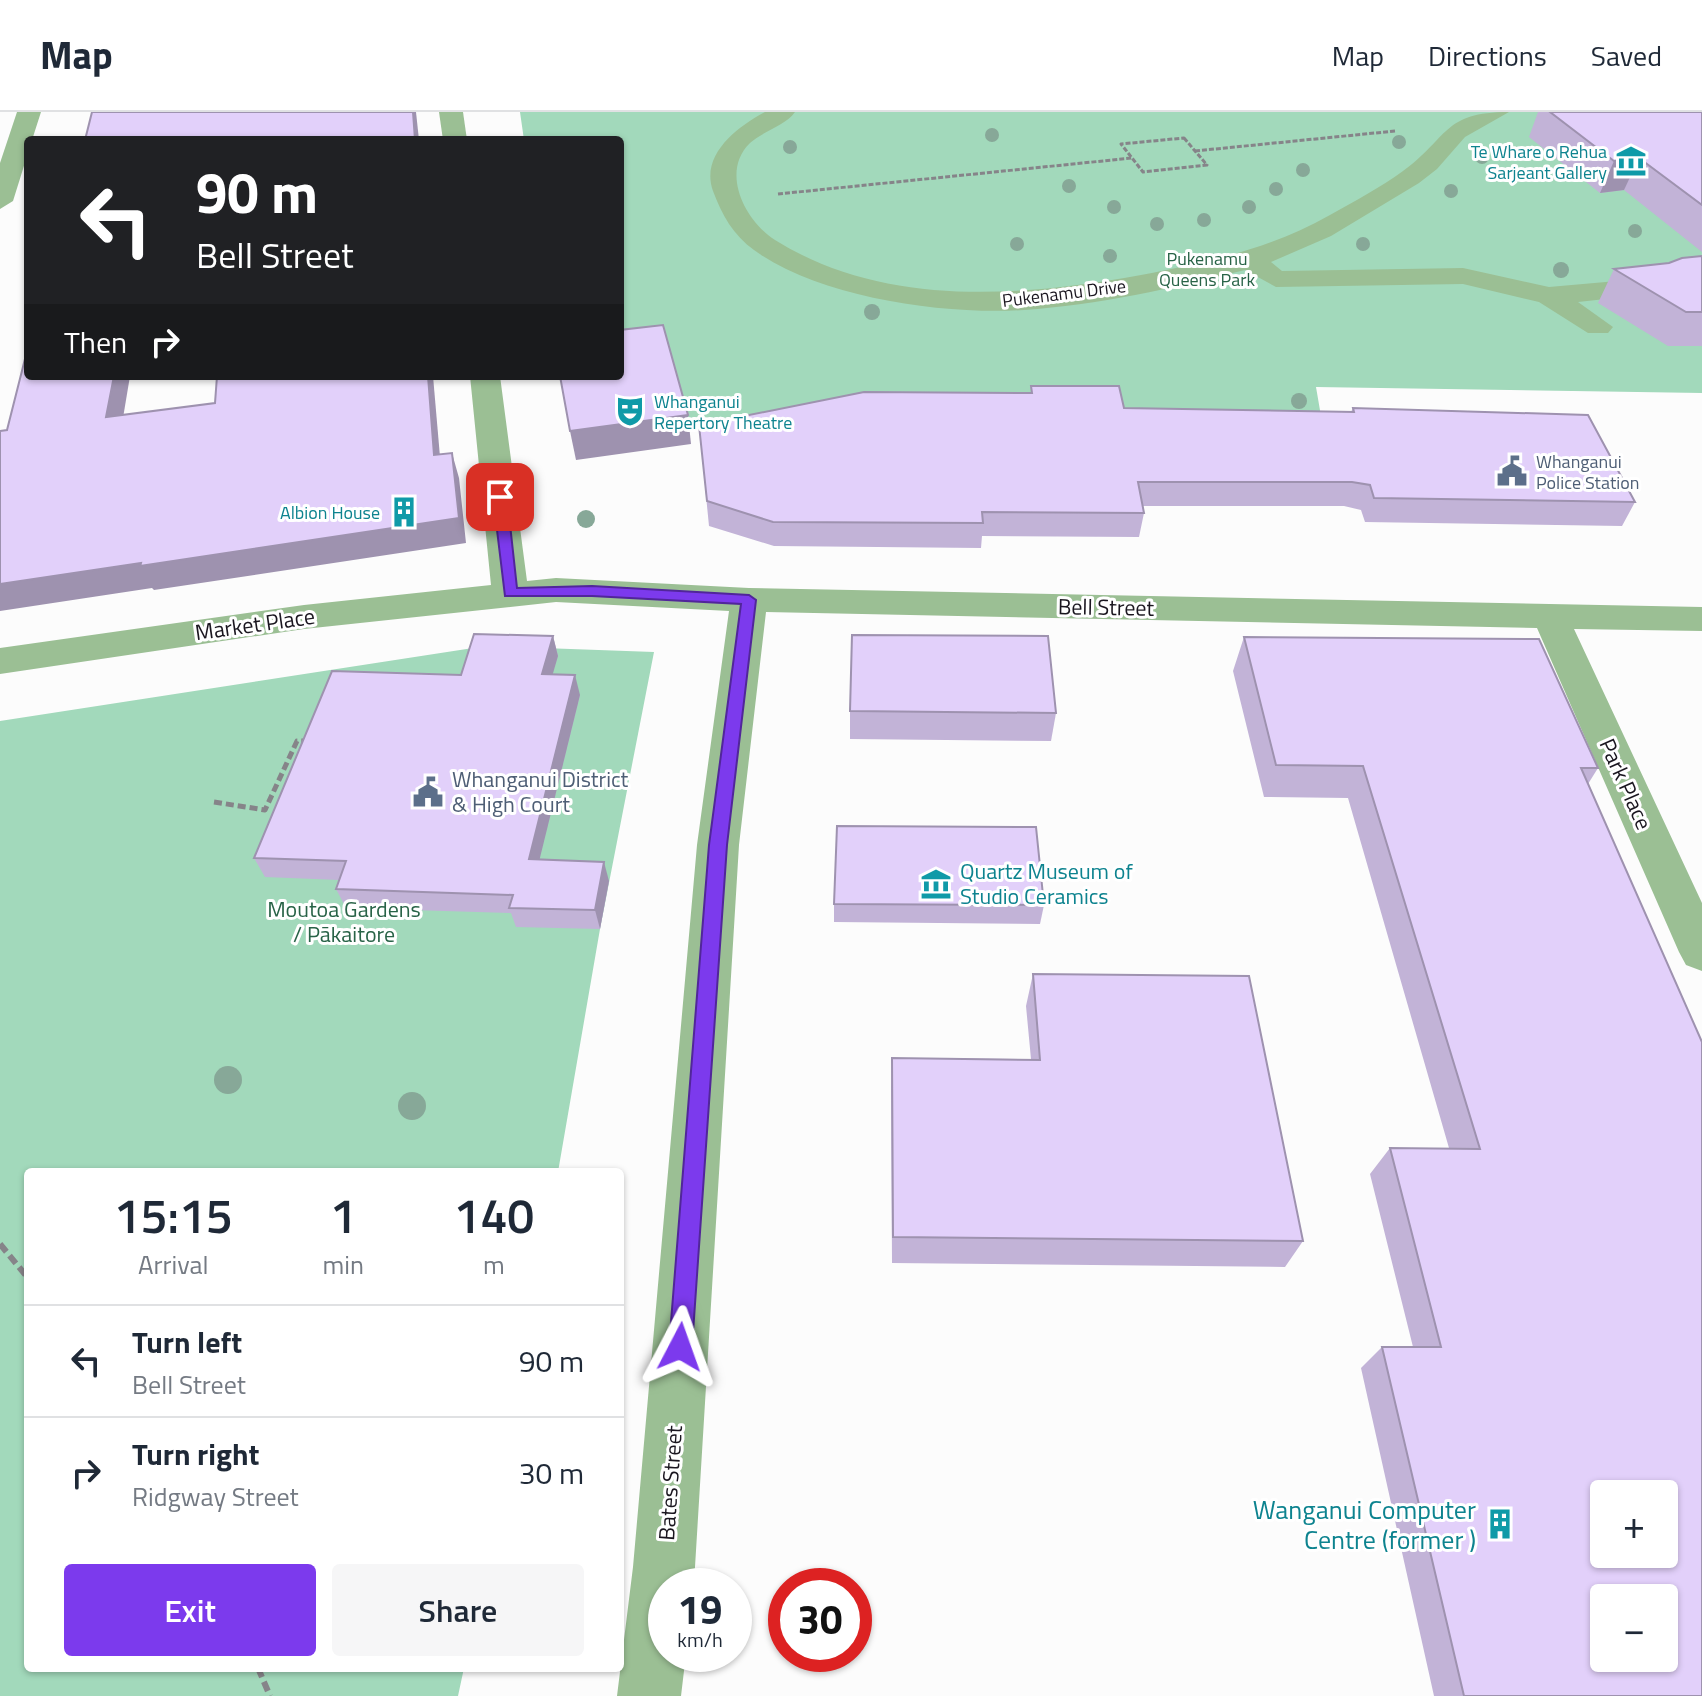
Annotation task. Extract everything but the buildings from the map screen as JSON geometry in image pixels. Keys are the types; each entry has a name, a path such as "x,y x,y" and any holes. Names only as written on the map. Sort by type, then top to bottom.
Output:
{"street":[{"path":"0,201 29,112"},
{"path":"451,112 454,136"},
{"path":"726,199 723,173 728,152 748,129 783,112"},
{"name":"Pukenamu Drive","path":"726,199 742,224 772,249 818,273 877,291 944,300 1010,302 1075,295 1249,260 1307,236 1398,185 1428,164 1456,132 1497,112"},
{"path":"1249,260 1276,279 1659,276 1549,296"},
{"path":"1463,276 1549,296 1598,327"},
{"path":"485,380 510,593"},
{"name":"Bell Street","path":"510,593 592,591 749,600 1702,619"},
{"name":"Market Place","path":"0,661 304,617 510,593"},
{"name":"Bates Street","path":"649,1696 664,1567 718,845 749,600"},
{"name":"Park Place","path":"1550,616 1702,952"}],"path":[{"path":"1195,151 1376,133"},
{"path":"1184,138 1195,151 1207,165 1143,172 1121,144 1184,138"},
{"path":"726,199 1132,158"},
{"path":"214,802 265,810 297,741 320,742"},
{"path":"0,1244 24,1273"},
{"path":"260,1672 270,1696"}],"green space":[{"name":"Pukenamu Queens Park","path":"520,112 1702,112 1702,393 1316,387 1322,422 701,429 698,420 685,422 624,363 624,136 523,136"},
{"name":"Moutoa Gardens / Pākaitore","path":"486,646 654,652 600,929 559,1168 24,1168 24,1672 463,1672 458,1696 0,1696 0,721"}],"place":[{"name":"Te Whare o Rehua Sarjeant Gallery","path":"1631,161"},
{"name":"Whanganui Repertory Theatre","path":"630,411"},
{"name":"Whanganui Police Station","path":"1512,471"},
{"name":"Albion House","path":"404,512"},
{"name":"Whanganui District & High Court","path":"428,792"},
{"name":"Quartz Museum of Studio Ceramics","path":"936,884"},
{"name":"Wanganui Computer Centre (former )","path":"1500,1524"}],"route":[{"path":"500,497 510,593 592,591 749,600 718,845 680,1347"}]}
